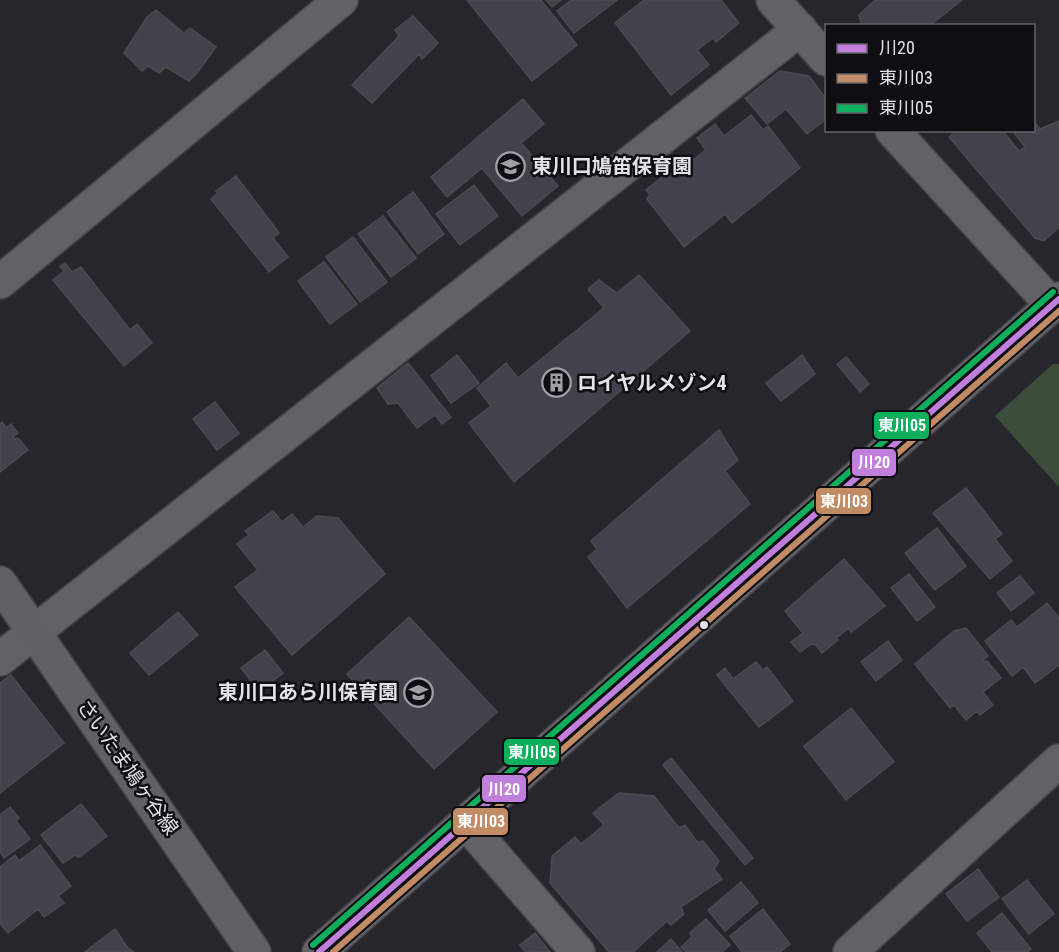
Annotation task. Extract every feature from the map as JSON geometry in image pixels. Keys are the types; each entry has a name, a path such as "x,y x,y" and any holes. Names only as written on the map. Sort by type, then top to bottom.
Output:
{"main road":[{"name":"さいたま鳩ヶ谷線","path":"0,583 254,952"}],"street":[{"path":"0,282 341,0"},
{"path":"773,0 825,58"},
{"path":"0,659 800,29"},
{"path":"319,952 1057,306 894,132"},
{"path":"850,952 1059,761"},
{"path":"466,823 578,952"}],"green space":[{"path":"1053,364 1059,364 1059,487 995,416"}],"building":[{"path":"467,0 541,0 577,45 532,81"},
{"path":"546,0 561,0 552,7"},
{"path":"571,0 617,0 574,33 557,11"},
{"path":"644,0 721,0 739,23 716,42 713,38 697,50 709,65 671,95 615,23"},
{"path":"875,0 962,0 932,24 861,24 859,15"},
{"path":"156,10 184,33 190,28 216,47 189,81 166,67 159,73 148,66 142,71 124,53 147,17"},
{"path":"413,16 438,43 422,59 419,54 372,103 352,85 399,36 395,30"},
{"path":"780,71 809,76 825,98 825,120 807,134 786,109 767,124 745,98"},
{"path":"523,99 544,124 521,143 558,186 522,216 482,168 447,197 431,177"},
{"path":"751,115 763,130 768,126 800,168 732,223 725,214 684,247 647,199 650,195 646,190 671,170 675,174 706,150 697,138 715,124 724,136"},
{"path":"1059,121 1059,227 1044,241 1035,238 949,137 955,132 1004,132 1019,151 1025,147 1014,132 1035,132 1035,123 1040,129"},
{"path":"236,176 279,233 273,238 288,257 269,272 211,199 218,193 216,191"},
{"path":"474,185 498,216 460,245 436,214"},
{"path":"413,192 444,234 418,254 387,212"},
{"path":"383,216 416,258 391,277 358,234"},
{"path":"353,237 387,282 360,302 326,257"},
{"path":"324,262 357,304 330,324 298,281"},
{"path":"65,263 72,272 81,267 130,330 137,324 152,343 124,366 53,280 64,271 60,266"},
{"name":"ロイヤルメゾン4","path":"639,275 690,331 514,482 469,423 491,406 477,388 506,363 518,378 604,308 588,289 599,280 617,293"},
{"path":"457,355 479,383 451,403 431,376"},
{"path":"802,355 815,374 781,401 766,383"},
{"path":"846,357 869,384 860,392 837,364"},
{"path":"408,363 451,417 442,424 435,415 417,428 398,403 388,404 377,388"},
{"path":"215,402 239,433 217,450 193,419"},
{"path":"2,422 6,428 11,424 18,433 13,437 18,438 28,450 0,472 0,424"},
{"path":"719,430 738,460 725,471 750,504 627,608 588,557 597,549 591,541"},
{"path":"966,488 1002,534 995,539 1012,561 990,579 933,513"},
{"path":"273,511 282,522 292,514 303,527 317,516 338,518 385,574 292,655 235,587 258,570 237,544 249,535 245,531"},
{"path":"937,528 966,566 935,590 905,553"},
{"path":"844,559 885,606 851,632 849,628 822,653 816,645 811,644 800,652 791,642 803,633 785,611"},
{"path":"909,574 935,607 917,621 891,588"},
{"path":"1020,576 1034,593 1011,611 997,593"},
{"path":"1047,603 1059,618 1059,665 1035,683 1023,667 1012,676 985,641 1011,620 1017,627"},
{"path":"178,612 198,635 149,675 130,653"},
{"path":"409,617 497,712 434,769 347,674"},
{"path":"966,628 988,656 983,660 987,661 1001,678 983,692 993,705 980,715 977,711 966,720 954,705 950,708 915,664 954,631"},
{"path":"888,641 902,660 876,681 861,662"},
{"path":"265,650 283,673 259,691 241,668"},
{"path":"756,662 763,670 767,667 793,701 759,727 717,675 725,668 733,679"},
{"path":"11,675 64,743 0,793 0,683"},
{"path":"851,708 894,762 846,800 804,746"},
{"path":"671,758 753,858 745,865 663,765"},
{"path":"619,793 654,796 679,828 685,825 697,842 703,841 719,861 714,869 722,879 681,907 684,914 671,925 667,921 633,952 609,952 550,883 552,856 575,837 581,844 604,825 593,813"},
{"path":"81,804 107,836 79,857 75,855 63,863 41,835"},
{"path":"10,807 19,818 16,821 30,839 4,858 0,852 0,815"},
{"path":"40,845 71,886 58,896 64,903 44,917 38,909 8,933 0,923 0,867 15,855 19,861"},
{"path":"978,869 999,897 967,921 946,894"},
{"path":"1027,880 1054,914 1029,934 1002,899"},
{"path":"741,882 758,903 725,931 708,910"},
{"path":"763,909 790,944 780,952 742,952 730,936"},
{"path":"1002,913 1031,949 1027,952 992,952 977,933"},
{"path":"706,919 730,945 722,952 686,952 681,947 692,937 690,933"},
{"path":"115,929 128,948 134,952 85,952"},
{"path":"535,933 550,952 525,952 520,945"},
{"path":"671,939 682,952 657,952"}],"transit line":[{"name":"東川05","path":"313,945 1053,292"},
{"name":"川20","path":"319,952 1059,299"},
{"name":"東川03","path":"333,952 1059,311"}],"place":[{"name":"東川口鳩笛保育園","path":"511,166"},
{"name":"ロイヤルメゾン4","path":"556,383"},
{"name":"東川口あら川保育園","path":"419,692"}]}
